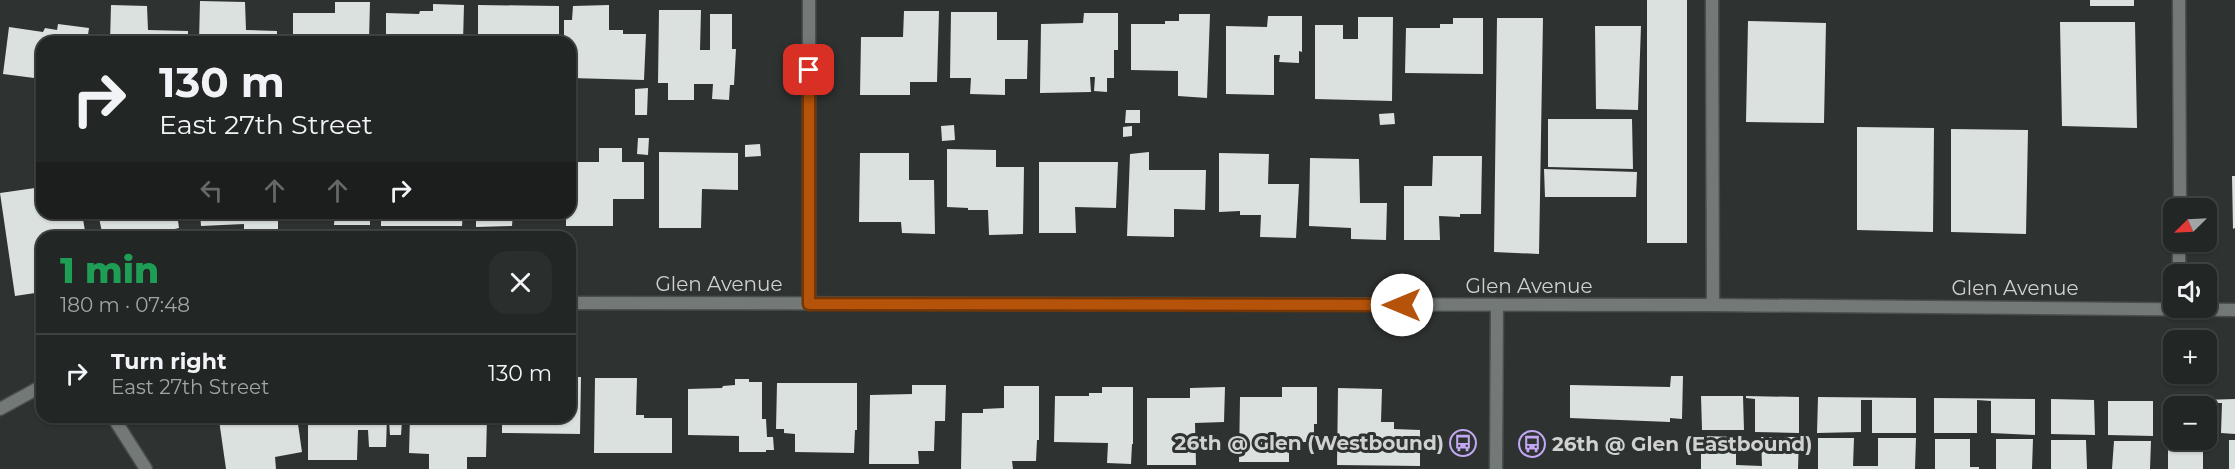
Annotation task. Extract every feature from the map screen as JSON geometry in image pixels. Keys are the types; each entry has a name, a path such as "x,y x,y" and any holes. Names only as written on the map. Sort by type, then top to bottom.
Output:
{"street":[{"path":"809,0 809,304"},
{"path":"1712,0 1713,305"},
{"path":"2179,0 2180,198"},
{"name":"Glen Avenue","path":"576,303 2163,308"},
{"path":"1496,469 1497,305"},
{"name":"Glen Avenue","path":"2217,309 2235,310"},
{"path":"0,410 36,389"},
{"path":"117,423 146,469"}],"building":[{"path":"1647,0 1687,0 1687,243 1647,243"},
{"path":"2090,0 2134,0 2134,6 2090,6"},
{"path":"200,1 245,2 246,30 277,31 277,34 285,34 285,36 199,36"},
{"path":"335,2 370,2 369,36 293,36 293,13 335,13"},
{"path":"433,4 464,5 463,36 386,36 386,13 419,14 420,11 433,11"},
{"path":"111,5 147,6 148,30 188,31 188,36 110,36"},
{"path":"478,5 559,6 559,36 478,36"},
{"path":"609,5 609,30 623,30 623,34 646,34 644,80 576,78 576,36 564,36 564,20 572,20 573,6"},
{"path":"659,10 701,10 700,50 710,50 710,14 732,14 732,49 736,49 734,85 730,85 729,100 712,99 713,84 694,84 694,100 668,100 668,83 658,83"},
{"path":"904,11 939,11 937,82 910,82 910,95 860,95 861,37 903,37"},
{"path":"951,12 997,12 997,40 1028,40 1027,79 1005,79 1005,95 970,94 971,78 950,78"},
{"path":"1084,13 1118,13 1118,50 1114,50 1114,78 1107,78 1107,92 1094,91 1095,77 1090,77 1091,92 1040,93 1041,24 1083,23"},
{"path":"1179,14 1210,14 1207,98 1178,96 1178,71 1131,70 1131,24 1165,24 1165,21 1179,21"},
{"path":"1268,16 1302,16 1302,52 1299,51 1299,63 1279,62 1280,55 1274,55 1274,95 1226,94 1226,26 1267,27"},
{"path":"1358,17 1393,17 1392,101 1315,99 1315,25 1343,25 1343,39 1358,39"},
{"path":"1453,18 1483,18 1483,74 1405,73 1406,28 1440,28 1440,24 1453,24"},
{"path":"1497,18 1543,18 1539,254 1494,252"},
{"path":"1748,21 1826,23 1824,123 1746,122"},
{"path":"2060,22 2135,22 2137,128 2062,126"},
{"path":"58,24 89,28 88,36 36,36 36,78 3,74 9,27 43,32 45,28 57,30"},
{"path":"1595,26 1641,26 1638,110 1596,109"},
{"path":"648,88 647,115 635,115 635,89"},
{"path":"1126,110 1140,110 1140,123 1125,123"},
{"path":"1394,113 1395,124 1380,125 1379,114"},
{"path":"1548,119 1632,119 1633,169 1548,167"},
{"path":"954,125 955,140 942,141 941,126"},
{"path":"1132,126 1132,136 1123,137 1123,127"},
{"path":"1857,127 1934,128 1933,232 1857,230"},
{"path":"1951,129 2028,130 2026,234 1951,232"},
{"path":"638,138 649,138 648,155 637,154"},
{"path":"760,144 761,156 745,157 745,145"},
{"path":"599,148 622,148 622,162 644,162 644,199 613,199 613,226 566,226 566,219 576,219 576,162 599,162"},
{"path":"947,149 996,150 996,167 1024,167 1023,234 989,235 988,210 947,207"},
{"path":"659,152 738,153 738,190 702,189 701,228 659,228"},
{"path":"1149,152 1149,170 1206,170 1205,210 1174,209 1174,237 1127,236 1130,154"},
{"path":"860,153 909,153 909,180 934,180 935,234 902,233 901,222 859,222"},
{"path":"1219,153 1269,154 1268,184 1299,184 1296,238 1260,237 1261,215 1240,215 1240,211 1219,212"},
{"path":"1433,156 1482,156 1481,214 1460,214 1460,217 1439,216 1440,240 1404,240 1404,186 1432,186"},
{"path":"1310,158 1359,159 1360,203 1387,203 1386,240 1351,239 1351,228 1309,226"},
{"path":"1039,162 1118,162 1116,208 1075,207 1076,233 1039,233"},
{"path":"1544,169 1637,172 1636,197 1545,197"},
{"path":"2232,176 2235,176 2235,228 2233,229"},
{"path":"36,188 36,219 83,219 85,231 36,231 36,293 15,296 0,193"},
{"path":"99,219 178,219 179,228 166,231 102,231"},
{"path":"200,219 278,219 278,231 244,231 244,224 201,226"},
{"path":"334,219 370,219 370,225 334,225"},
{"path":"381,219 463,219 462,226 381,226"},
{"path":"476,219 513,219 512,226 476,227"},
{"path":"1671,376 1683,376 1682,419 1670,418 1670,422 1570,418 1570,385 1670,387"},
{"path":"576,377 581,377 580,434 502,433 502,423 576,423"},
{"path":"595,378 637,378 636,415 644,415 644,418 672,418 672,453 594,453"},
{"path":"735,379 762,382 762,419 766,419 767,437 773,437 774,450 739,452 739,436 688,435 688,389 722,388 735,385"},
{"path":"777,383 857,383 857,430 855,430 854,453 795,452 795,434 784,433 784,429 776,429"},
{"path":"912,385 946,385 945,421 935,421 934,451 918,451 919,464 869,464 870,395 912,394"},
{"path":"1004,386 1039,386 1039,440 1037,440 1036,461 1012,461 1013,469 961,469 962,413 983,413 983,409 1004,408"},
{"path":"1102,387 1133,387 1131,464 1107,463 1108,443 1054,442 1055,396 1089,396 1089,393 1102,393"},
{"path":"1225,387 1224,422 1195,423 1196,465 1147,465 1147,398 1190,398 1190,388"},
{"path":"1282,387 1317,387 1317,424 1314,424 1314,442 1289,442 1289,462 1239,462 1240,397 1282,397"},
{"path":"1338,388 1382,389 1381,422 1394,422 1394,429 1420,430 1420,466 1337,465"},
{"path":"1701,396 1743,396 1744,430 1702,430"},
{"path":"1746,396 1799,397 1799,433 1755,432 1755,399 1746,398"},
{"path":"1818,397 1916,398 1916,433 1872,433 1872,400 1861,400 1861,432 1817,433"},
{"path":"1934,398 2035,399 2035,435 1991,433 1991,401 1977,400 1977,433 1934,433"},
{"path":"2051,399 2094,400 2095,435 2051,434"},
{"path":"2235,399 2235,434 2221,433 2222,403 2217,403 2217,400"},
{"path":"2108,401 2153,401 2153,436 2108,435"},
{"path":"219,423 298,423 302,452 275,457 276,469 226,469"},
{"path":"308,423 387,423 386,447 369,447 368,430 358,430 357,460 308,460"},
{"path":"389,423 402,423 401,435 390,435"},
{"path":"410,423 487,423 486,457 467,457 467,469 429,469 429,454 409,453"},
{"path":"1701,436 1736,437 1736,465 1762,466 1761,437 1799,437 1798,469 1701,469"},
{"path":"1818,438 1854,438 1853,466 1878,466 1878,438 1916,438 1915,469 1818,469"},
{"path":"1935,439 1970,439 1970,467 1979,467 1979,469 1935,469"},
{"path":"1996,439 2033,439 2032,469 1996,469"},
{"path":"2051,440 2086,440 2087,469 2051,469"},
{"path":"2229,440 2235,440 2235,469 2229,469"},
{"path":"2114,441 2151,441 2150,469 2112,469"},
{"path":"2168,450 2203,450 2203,469 2168,469"}],"place":[{"name":"26th @ Glen (Westbound)","path":"1463,443"},
{"name":"26th @ Glen (Eastbound)","path":"1532,444"}],"route":[{"path":"809,70 809,304 1402,305"}]}
